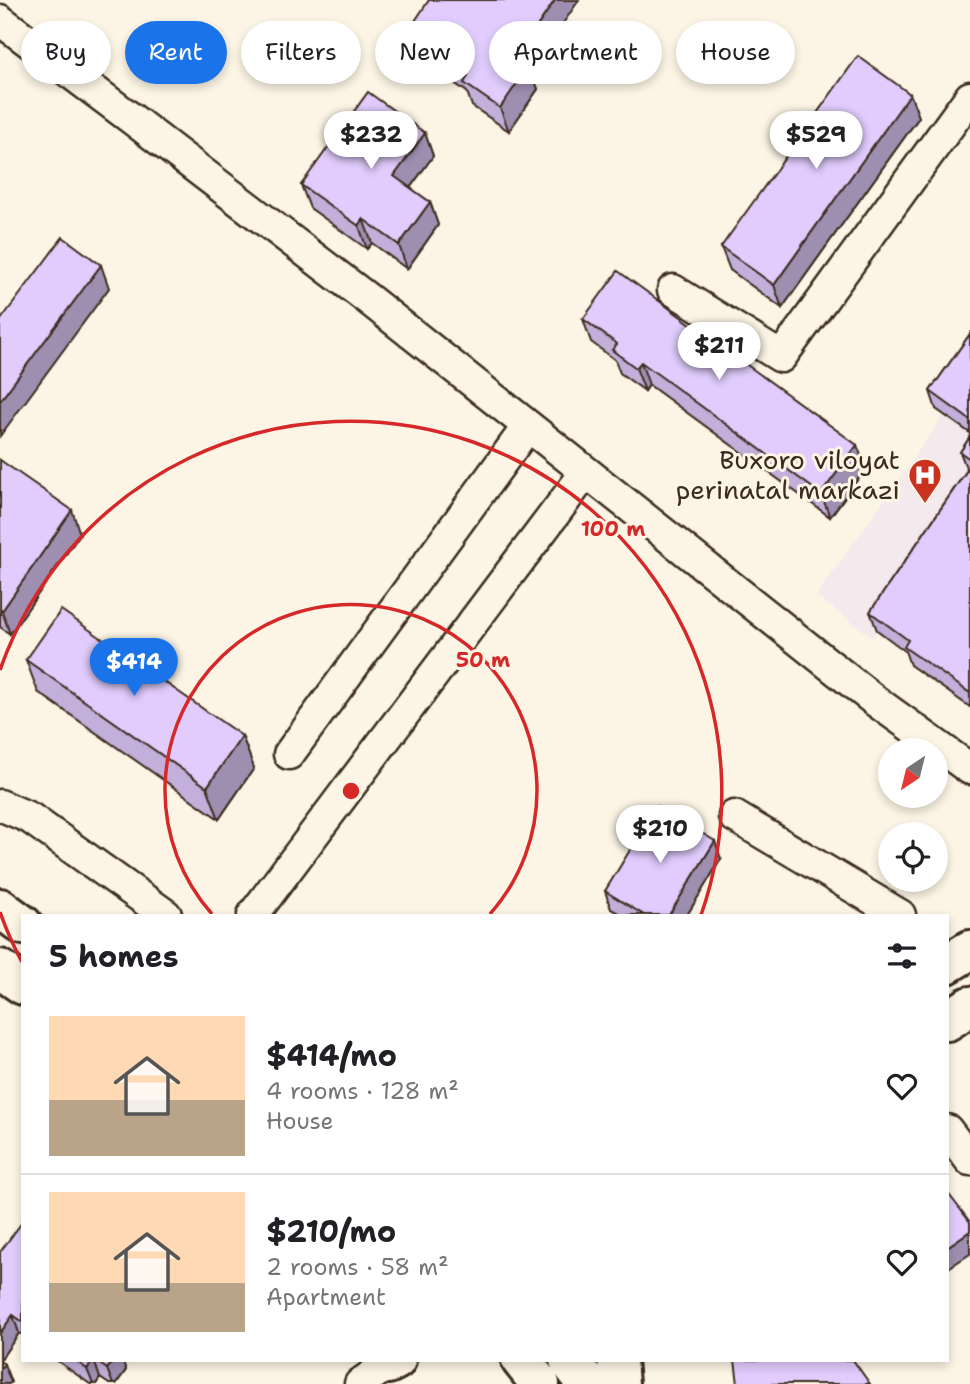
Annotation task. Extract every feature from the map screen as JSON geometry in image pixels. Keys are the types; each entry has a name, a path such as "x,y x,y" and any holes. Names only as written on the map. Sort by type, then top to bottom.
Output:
{"main road":[{"path":"0,908 21,924"},
{"path":"0,969 21,984"},
{"path":"949,1020 970,1006"},
{"path":"523,1362 540,1384"},
{"path":"570,1362 587,1384"},
{"path":"617,1362 619,1384"}],"lane":[{"path":"0,20 357,291 874,700 970,769"},
{"path":"673,290 780,357 970,97"},
{"path":"289,754 528,426"},
{"path":"254,914 586,472"},
{"path":"0,805 30,818 165,914"},
{"path":"734,816 898,914"},
{"path":"949,1133 970,1160"}],"shaded area":[{"name":"Buxoro viloyat perinatal markazi","path":"970,361 970,707 910,665 914,658 877,630 872,637 816,596 944,415 936,409"}],"building":[{"path":"429,0 555,0 541,21 489,21 489,84 517,84 500,108 465,84 475,84 475,21 415,21"},
{"path":"858,56 910,94 774,285 721,247"},
{"path":"368,92 425,133 394,176 430,202 399,245 363,219 359,226 301,185"},
{"path":"63,237 101,265 0,401 0,321"},
{"path":"618,271 857,445 821,494 641,362 636,368 612,350 617,344 583,319"},
{"path":"970,334 970,420 930,391"},
{"path":"970,437 970,459 960,452"},
{"path":"0,460 72,510 2,611 0,609"},
{"name":"Buxoro viloyat perinatal markazi","path":"970,466 970,693 904,647 908,640 870,612"},
{"path":"61,610 242,736 207,787 26,660"},
{"path":"657,806 715,841 670,914 642,914 605,891"},
{"path":"949,1195 970,1222 970,1231 949,1246"},
{"path":"21,1224 21,1321 13,1315 0,1333 0,1252"},
{"path":"78,1362 92,1362 87,1369"},
{"path":"97,1362 112,1362 107,1369"},
{"path":"735,1362 854,1362 870,1384 738,1384"}],"place":[{"name":"Buxoro viloyat perinatal markazi","path":"925,505"}]}
